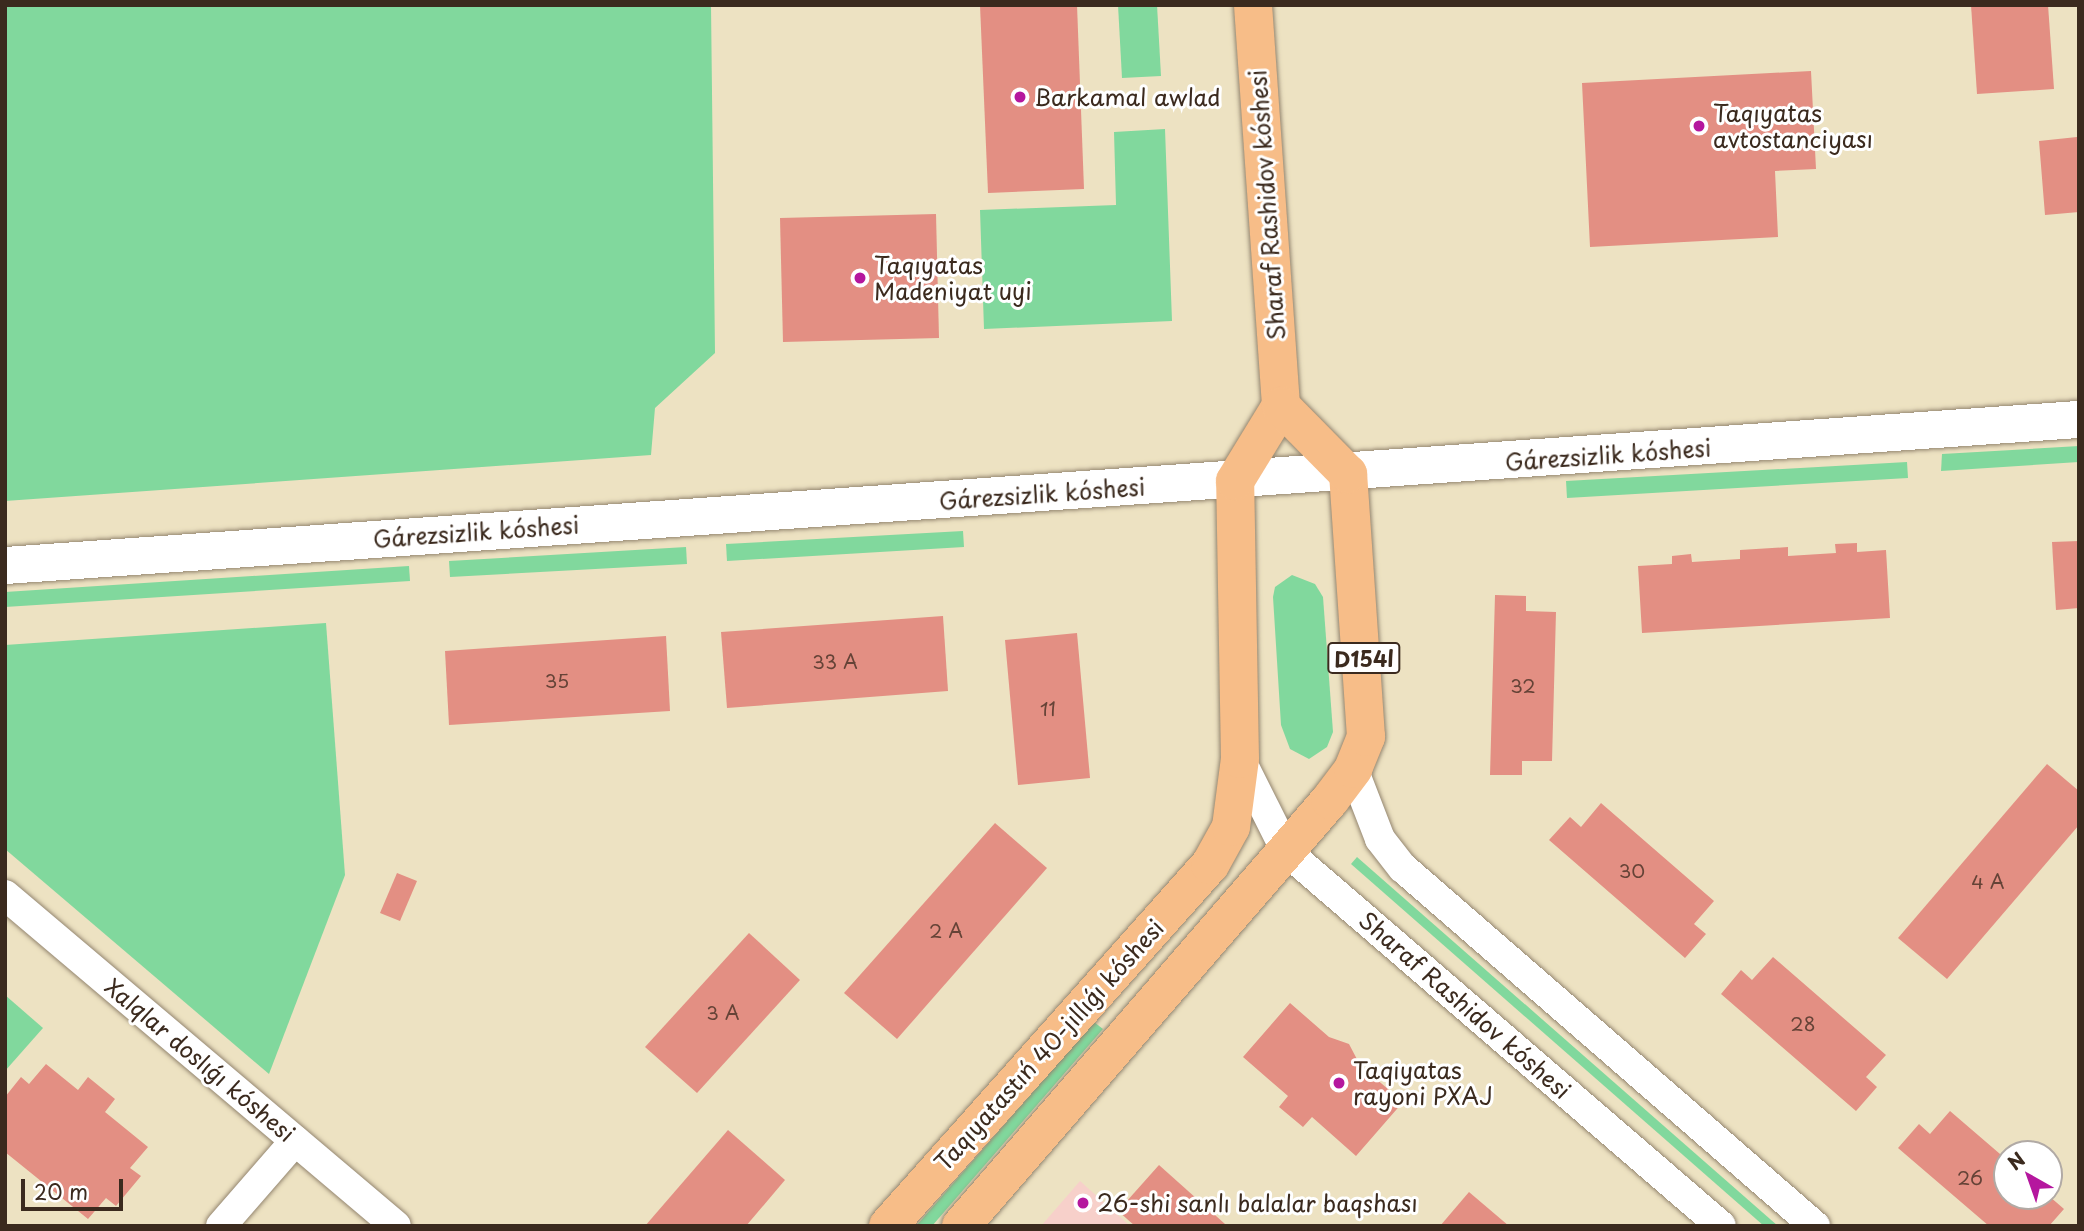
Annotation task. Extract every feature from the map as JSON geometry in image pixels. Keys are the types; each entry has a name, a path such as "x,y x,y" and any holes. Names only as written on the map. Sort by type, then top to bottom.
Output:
{"main road":[{"name":"Sharaf Rashidov kóshesi","path":"1253,5 1281,405"},
{"path":"1235,481 1281,405 1348,474"},
{"name":"D154l","path":"961,1226 1286,851 1353,769 1366,737 1367,706 1348,474"},
{"name":"Taqıyatastıń 40-jıllıǵı kóshesi","path":"888,1226 1210,865 1231,827 1240,759 1235,481"}],"street":[{"name":"Gárezsizlik kóshesi","path":"5,565 1348,474 2079,419"},
{"name":"Sharaf Rashidov kóshesi","path":"1240,759 1286,851 1721,1226"},
{"path":"1353,769 1380,839 1403,868 1815,1226"},
{"name":"Xalqlar doslıǵı kóshesi","path":"5,895 396,1226"},
{"path":"221,1226 295,1141"}],"shaded area":[{"name":"26-shi sanlı balalar baqshası","path":"1080,1181 1130,1226 1041,1226"}],"green space":[{"path":"5,5 711,5 715,353 655,408 651,455 5,501"},
{"path":"1118,5 1157,5 1161,76 1122,78"},
{"path":"1165,129 1172,321 984,329 980,210 1116,205 1114,132"},
{"path":"2079,446 2079,462 1941,471 1942,454"},
{"path":"1907,462 1908,478 1567,498 1566,481"},
{"path":"963,531 964,547 727,561 726,544"},
{"path":"686,547 687,564 450,577 449,561"},
{"path":"409,566 410,581 5,607 5,592"},
{"path":"1292,575 1315,584 1323,597 1333,732 1327,747 1309,759 1290,749 1281,725 1273,597 1275,587"},
{"path":"326,623 345,875 269,1074 5,849 5,645"},
{"path":"1357,857 1778,1226 1764,1226 1351,864"},
{"path":"5,995 43,1028 5,1071"},
{"path":"1094,1022 1103,1029 932,1226 916,1226"}],"building":[{"path":"980,5 1077,5 1084,189 988,193"},
{"path":"1971,5 2048,5 2054,89 1977,94"},
{"name":"Taqıyatas avtostanciyası","path":"1811,71 1816,169 1775,171 1778,237 1590,247 1582,83"},
{"path":"2079,111 2079,212 2045,215 2039,141 2077,137"},
{"name":"Taqıyatas Madeniyat uyi","path":"936,214 939,338 783,342 780,218"},
{"path":"2079,541 2079,608 2056,610 2052,542"},
{"path":"1857,543 1857,552 1886,550 1890,618 1642,633 1638,566 1672,564 1672,556 1691,554 1692,562 1740,559 1740,550 1788,547 1788,556 1836,553 1835,544"},
{"path":"1495,595 1526,596 1526,611 1556,612 1552,761 1522,761 1522,775 1490,775"},
{"path":"943,616 948,691 727,708 721,632"},
{"path":"1077,633 1090,778 1018,785 1005,640"},
{"path":"666,636 670,711 449,725 445,651"},
{"path":"2047,764 2079,791 2079,825 1947,979 1898,938"},
{"path":"1601,803 1714,901 1694,924 1706,934 1685,958 1549,840 1570,817 1581,827"},
{"path":"995,823 1047,868 897,1039 844,993"},
{"path":"397,873 417,881 400,921 380,913"},
{"path":"749,933 800,980 697,1093 645,1047"},
{"path":"1773,957 1886,1055 1866,1077 1877,1087 1856,1111 1721,994 1741,970 1752,980"},
{"path":"1290,1003 1329,1037 1349,1044 1360,1065 1403,1102 1356,1156 1312,1117 1303,1127 1279,1107 1288,1096 1243,1057"},
{"path":"46,1064 78,1090 88,1077 115,1099 105,1112 148,1147 130,1168 141,1176 116,1206 106,1198 88,1219 5,1152 5,1097 21,1077 29,1084"},
{"path":"1950,1111 1993,1148 1993,1210 2064,1209 2049,1226 1989,1226 1898,1148 1919,1124 1930,1134"},
{"path":"728,1130 785,1180 746,1226 645,1226"},
{"path":"1159,1165 1225,1224 1224,1226 1135,1226 1118,1211"},
{"path":"1469,1192 1509,1226 1440,1226"}],"place":[{"name":"Barkamal awlad","path":"1020,97"},
{"name":"Taqıyatas avtostanciyası","path":"1699,126"},
{"name":"Taqıyatas Madeniyat uyi","path":"860,278"},
{"name":"Taqiyatas rayoni PXAJ","path":"1339,1083"},
{"name":"26-shi sanlı balalar baqshası","path":"1083,1203"}]}
